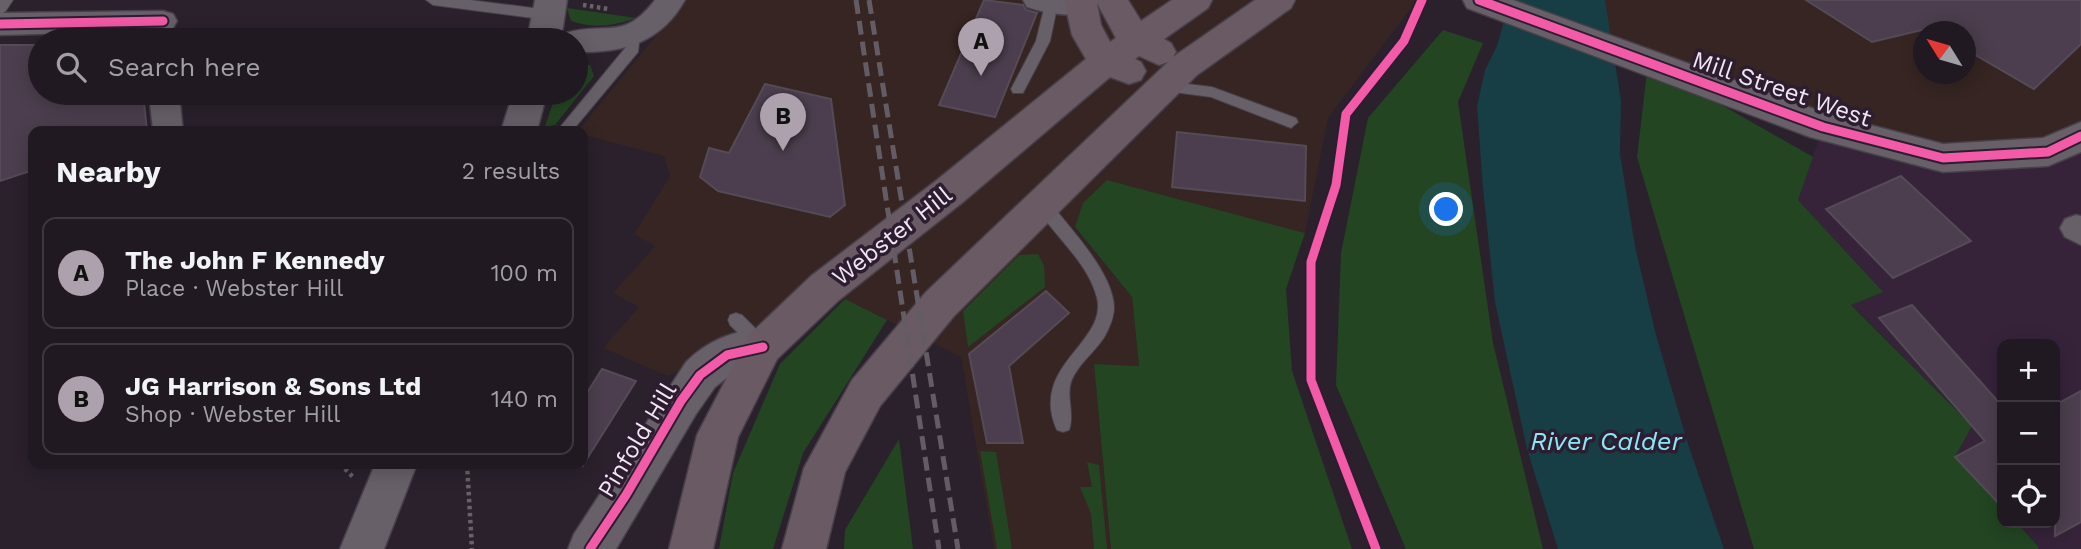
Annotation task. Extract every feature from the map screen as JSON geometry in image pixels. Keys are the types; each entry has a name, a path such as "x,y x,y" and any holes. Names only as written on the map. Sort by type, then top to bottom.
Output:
{"highway":[{"path":"804,549 825,468 866,393 940,304 1174,76 1279,0"},
{"path":"1072,1 1089,38 1122,50 1174,76"},
{"name":"Webster Hill","path":"691,549 718,435 749,333 825,288 950,191 1184,1"}],"street":[{"path":"588,41 622,41 646,29 671,0"},
{"name":"Mill Street West","path":"1479,0 1823,127 1943,158 2048,152 2081,136"},
{"path":"0,24 164,20"},
{"path":"165,105 167,126"},
{"path":"520,126 527,105"},
{"name":"Pinfold Hill","path":"590,549 616,513 690,387 724,355 745,347 749,333"},
{"path":"362,549 394,469"}],"lane":[{"path":"0,9 6,0"},
{"path":"433,0 549,27"},
{"path":"1018,89 1043,41 1072,1"},
{"path":"588,102 633,48 633,35"},
{"path":"1174,76 1212,92"},
{"path":"1174,76 1290,122"},
{"path":"568,126 586,105"},
{"path":"1042,203 1089,269 1105,296 1106,306 1103,325 1064,377 1060,390 1063,424"}],"path":[{"path":"467,469 472,549"}],"shaded area":[{"path":"685,0 1417,0 1328,118 1305,233 1107,180 1075,228 1132,297 1139,366 1094,364 1111,549 994,549 961,357 825,289 745,347 667,376 603,348 639,307 613,293 655,246 634,234 670,176 664,156 588,136 588,126 582,126"},
{"path":"1479,0 2081,0 2081,136 1943,158"},
{"path":"1823,127 1943,158 2081,136 2081,549 2038,549 2038,545 2022,528 2060,528 2060,339 1997,339 1997,502 1955,457 1972,426 1851,304 1882,292 1798,200"}],"green space":[{"path":"567,8 636,18 612,25 588,25 571,21"},
{"path":"1443,30 1483,43 1458,102 1493,343 1543,549 1406,549 1336,385 1341,253 1368,118"},
{"path":"1648,63 1813,157 1798,200 1883,292 1851,305 1972,426 1955,457 1997,502 1997,528 2022,528 2038,549 1754,549 1637,157"},
{"path":"588,65 590,65 594,76 588,84"},
{"path":"552,105 571,105 555,125 545,126"},
{"path":"1107,180 1305,233 1286,289 1292,371 1352,549 1111,549 1094,364 1139,366 1132,297 1075,227 1083,203"},
{"path":"1038,254 1044,266 1045,287 968,347 963,311 1019,255"},
{"path":"845,299 887,320 803,453 773,549 719,549 733,473 780,364"},
{"path":"899,439 913,549 844,549 845,530"},
{"path":"980,451 996,452 1012,549 997,549"},
{"path":"1087,462 1099,465 1107,549 1094,549 1091,514 1080,487 1092,487"}],"water":[{"name":"River Calder","path":"1510,0 1605,0 1621,100 1620,154 1635,246 1656,335 1687,441 1724,549 1558,549 1527,449 1495,302 1483,189 1477,106 1485,70 1497,46"}],"building":[{"path":"984,0 1023,5 1026,10 1037,13 995,117 939,105"},
{"path":"1806,0 2081,0 2081,44 2034,89 1976,55 1976,21 1913,21 1913,32 1872,42"},
{"path":"0,45 28,45 28,105 144,105 146,126 28,126 28,172 0,181"},
{"path":"765,84 831,99 845,205 830,217 718,191 700,177 709,148 729,153"},
{"path":"1177,132 1306,146 1305,201 1172,187"},
{"path":"1901,176 1971,241 1893,278 1826,209"},
{"path":"1046,291 1069,313 1009,366 1023,443 987,443 969,354"},
{"path":"1912,305 1997,400 1997,502 1955,457 1985,441 1879,318"},
{"path":"602,369 636,381 588,457 588,391"},
{"path":"2081,391 2081,522 2055,536 2055,528 2060,528 2060,402"}],"railway":[{"path":"856,0 939,549"},
{"path":"869,0 958,549"}],"cycle path":[{"path":"1376,549 1311,380 1311,262 1336,185 1346,114 1404,41 1422,0"},
{"path":"1479,0 1823,127 1943,158 2048,152 2081,136"},
{"path":"0,24 163,21"},
{"path":"590,549 626,495 681,401 700,375 714,362 727,355 748,348 763,347"}],"place":[{"name":"The John F Kennedy","path":"981,76"},
{"name":"JG Harrison & Sons Ltd","path":"783,151"}]}
